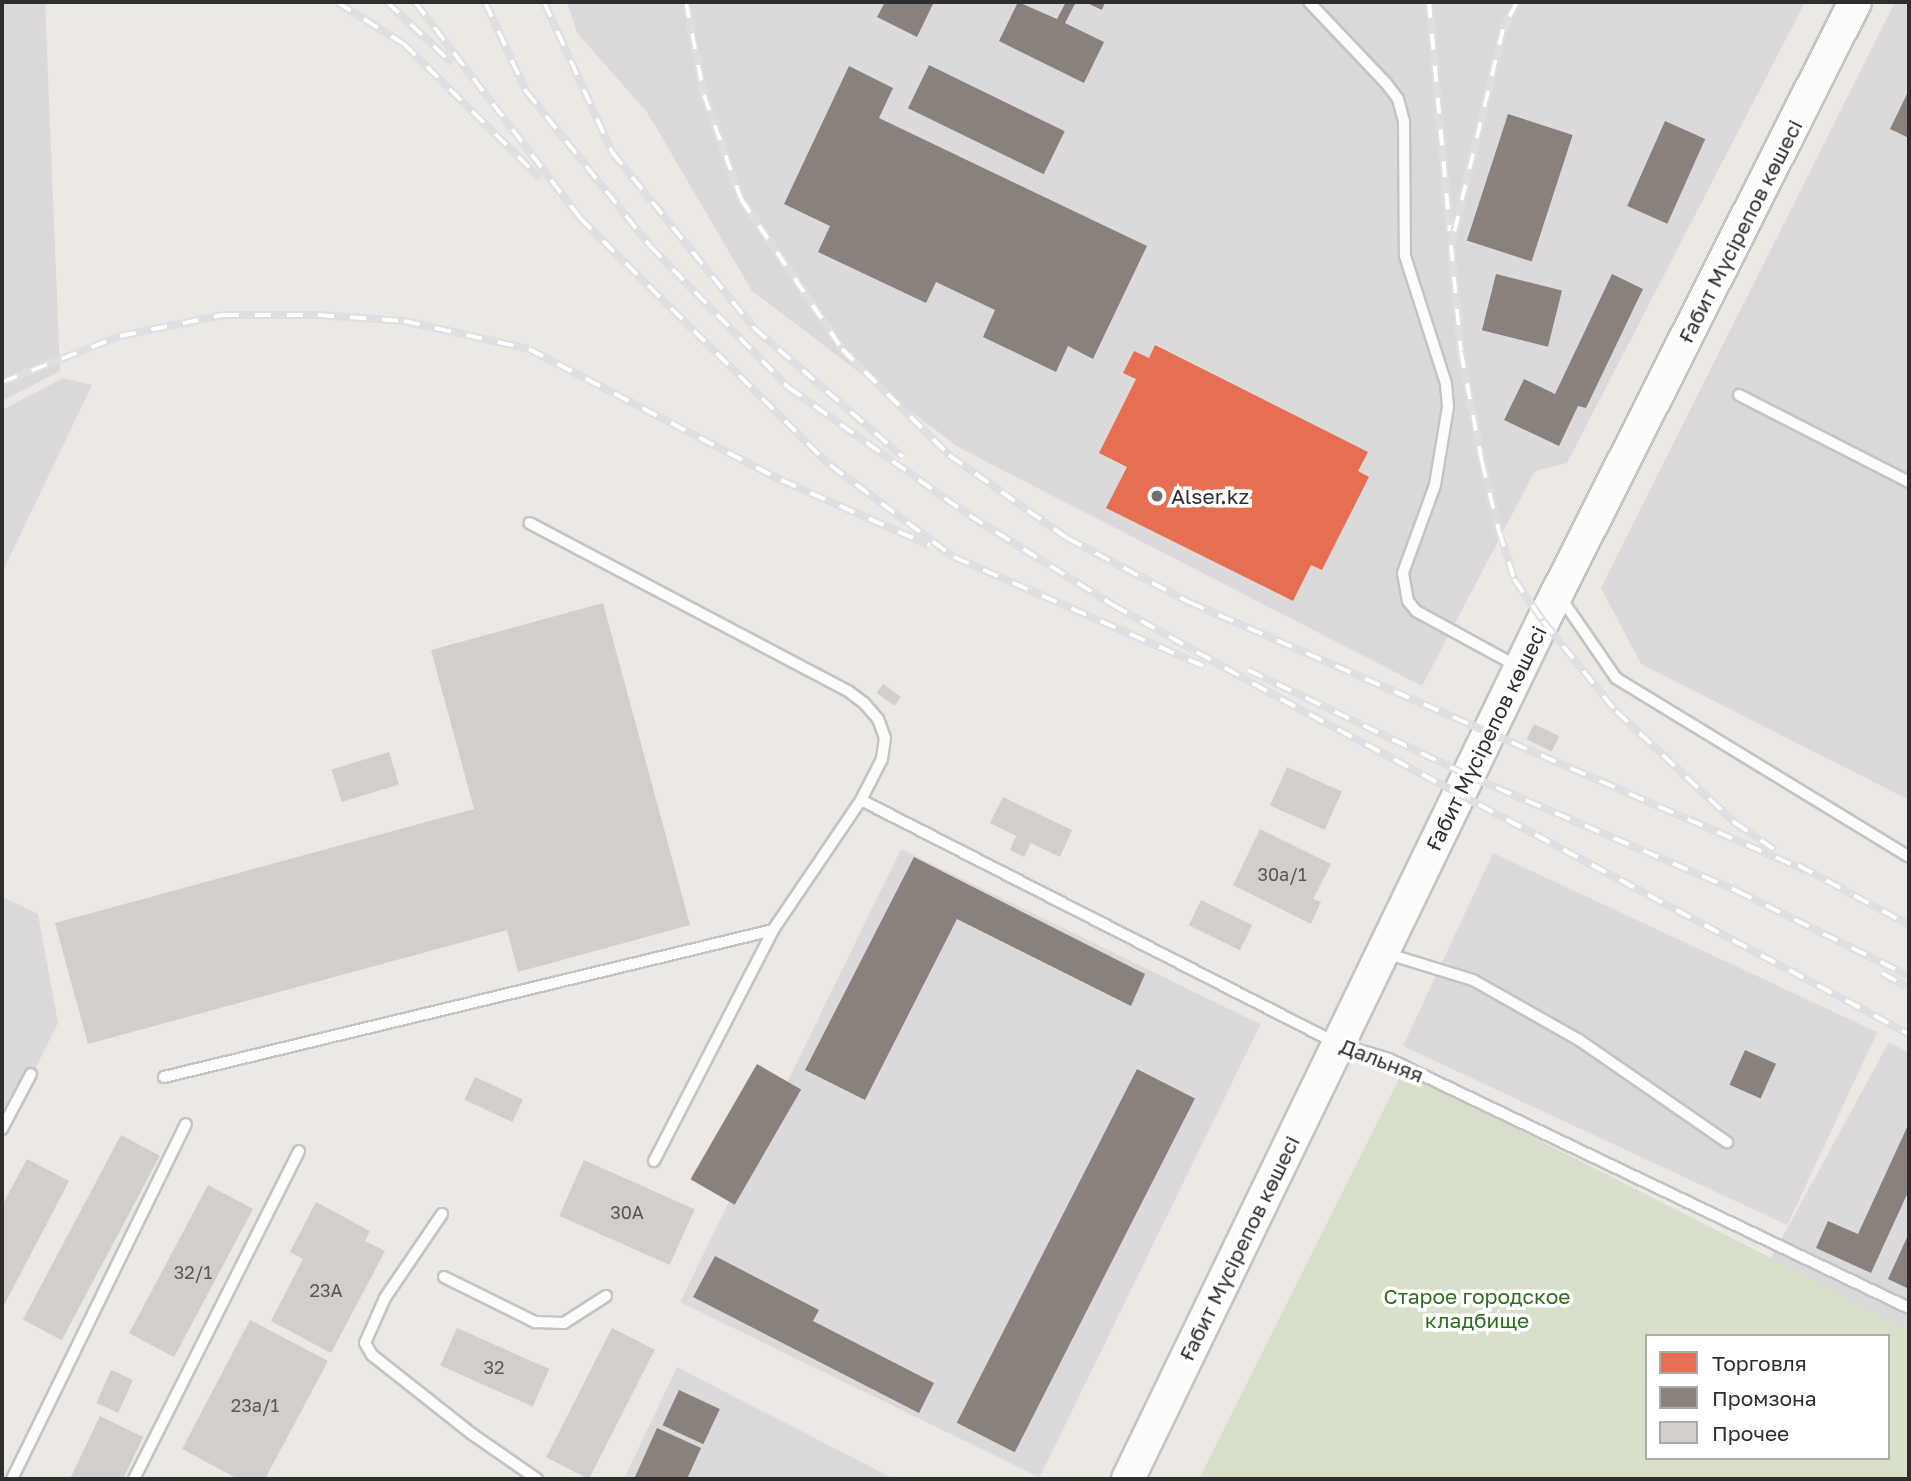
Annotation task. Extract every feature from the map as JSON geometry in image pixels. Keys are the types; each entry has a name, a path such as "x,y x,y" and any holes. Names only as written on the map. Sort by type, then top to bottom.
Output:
{"main road":[{"name":"Ғабит Мүсірепов көшесі","path":"1128,1479 1520,668 1855,2"}],"lane":[{"path":"1309,2 1386,83 1398,99 1404,121 1405,256 1446,384 1448,407 1435,485 1402,573 1408,601 1416,611 1520,668"},
{"path":"1740,395 1909,482"},
{"path":"530,523 848,691 864,703 878,719 885,738 882,759 861,800 773,930 654,1161"},
{"path":"1557,593 1616,678 1909,857"},
{"name":"Дальняя","path":"861,800 1338,1044 1388,1059 1909,1308"},
{"path":"164,1077 773,930"},
{"path":"1382,951 1474,980 1579,1040 1727,1142"},
{"path":"2,1129 31,1074"},
{"path":"12,1479 186,1124"},
{"path":"134,1479 299,1151"},
{"path":"442,1214 385,1298 365,1343 372,1355 472,1434 537,1479"},
{"path":"444,1277 536,1322 564,1323 606,1296"}],"shaded area":[{"path":"2,2 45,2 60,371 2,401"},
{"path":"567,2 1805,2 1567,463 1535,471 1422,686 958,447 752,291 647,112 577,33"},
{"path":"1895,2 1909,2 1909,800 1641,664 1601,588"},
{"path":"63,378 92,385 2,573 2,410"},
{"path":"901,849 1261,1024 1040,1477 680,1302"},
{"path":"1493,853 1877,1032 1787,1225 1403,1046"},
{"path":"2,897 38,914 58,1023 2,1135"},
{"path":"1889,1042 1909,1053 1909,1328 1771,1258"},
{"path":"677,1367 894,1479 624,1479"}],"green space":[{"name":"Старое городское кладбище","path":"1403,1071 1909,1328 1909,1479 1199,1479"}],"building: Торговля":[{"path":"1155,345 1368,452 1358,471 1369,477 1322,570 1311,565 1293,601 1106,508 1127,467 1099,453 1136,379 1123,373 1134,351 1149,358"}],"building: Промзона":[{"path":"885,2 934,2 917,37 877,17"},
{"path":"1018,2 1057,19 1066,2 1076,2 1065,23 1104,42 1084,83 999,41"},
{"path":"1085,2 1105,2 1102,10"},
{"path":"929,65 1065,131 1044,174 908,108"},
{"path":"849,66 893,88 879,118 1147,246 1093,359 1068,346 1056,372 983,337 995,310 936,282 926,303 818,252 830,226 784,204"},
{"path":"1909,90 1909,138 1890,129"},
{"path":"1508,114 1573,135 1532,262 1467,240"},
{"path":"1665,121 1705,139 1667,224 1627,206"},
{"path":"1496,274 1562,290 1548,347 1482,330"},
{"path":"1612,274 1643,289 1586,408 1578,406 1559,446 1504,420 1524,379 1555,394"},
{"path":"914,857 1145,974 1131,1006 957,919 865,1100 805,1070"},
{"path":"1745,1050 1776,1064 1761,1099 1730,1085"},
{"path":"757,1064 801,1090 735,1205 690,1179"},
{"path":"1137,1069 1195,1099 1015,1452 957,1423"},
{"path":"1909,1123 1909,1190 1871,1273 1816,1248 1828,1221 1858,1234"},
{"path":"1909,1233 1909,1289 1888,1279"},
{"path":"715,1256 819,1310 813,1321 934,1383 919,1413 693,1297"},
{"path":"679,1390 720,1409 703,1444 663,1425"},
{"path":"657,1428 701,1448 687,1479 634,1479"}],"building: Прочее":[{"path":"603,603 690,925 518,972 507,930 88,1044 55,923 474,809 431,650"},
{"path":"883,684 901,697 894,706 877,693"},
{"path":"1534,724 1559,736 1552,752 1527,739"},
{"path":"389,752 399,785 342,802 332,770"},
{"path":"1287,767 1342,791 1325,830 1270,805"},
{"path":"1003,797 1072,830 1060,857 1031,843 1024,857 1010,850 1016,836 990,823"},
{"path":"1260,829 1331,864 1313,899 1321,902 1311,924 1233,885"},
{"path":"1201,900 1252,925 1240,950 1189,925"},
{"path":"475,1077 523,1099 512,1122 464,1100"},
{"path":"121,1135 160,1156 62,1340 23,1320"},
{"path":"27,1159 69,1181 2,1309 2,1206"},
{"path":"584,1160 695,1209 670,1265 559,1216"},
{"path":"208,1185 253,1209 174,1357 129,1333"},
{"path":"316,1202 370,1231 365,1241 385,1251 331,1353 271,1321 303,1259 290,1252"},
{"path":"250,1320 328,1361 265,1479 238,1479 182,1449"},
{"path":"457,1328 549,1369 533,1407 440,1365"},
{"path":"612,1328 655,1350 589,1479 546,1457"},
{"path":"111,1370 133,1380 118,1413 96,1403"},
{"path":"100,1416 143,1437 123,1479 70,1479"}],"railway":[{"path":"337,2 404,44 540,178"},
{"path":"387,2 452,63"},
{"path":"415,2 580,218 830,465 954,557 1204,666"},
{"path":"485,2 526,91 650,246 788,387 969,515 1113,605 1281,699 1909,1034"},
{"path":"544,2 612,152 754,328 903,457"},
{"path":"686,2 704,95 741,199 842,349 949,455 1067,538 1189,602 1807,871"},
{"path":"1429,2 1450,231"},
{"path":"1517,2 1503,29 1451,245 1461,352 1482,462 1499,531 1514,579 1543,621 1616,711 1734,822 1775,850"},
{"path":"2,382 120,336 223,315 318,315 404,321 529,349 781,480 929,545"},
{"path":"1248,670 1467,775 1737,891 1909,976"},
{"path":"1798,865 1909,925"},
{"path":"1882,973 1909,988"}],"place":[{"name":"Alser.kz","path":"1157,496"}]}
